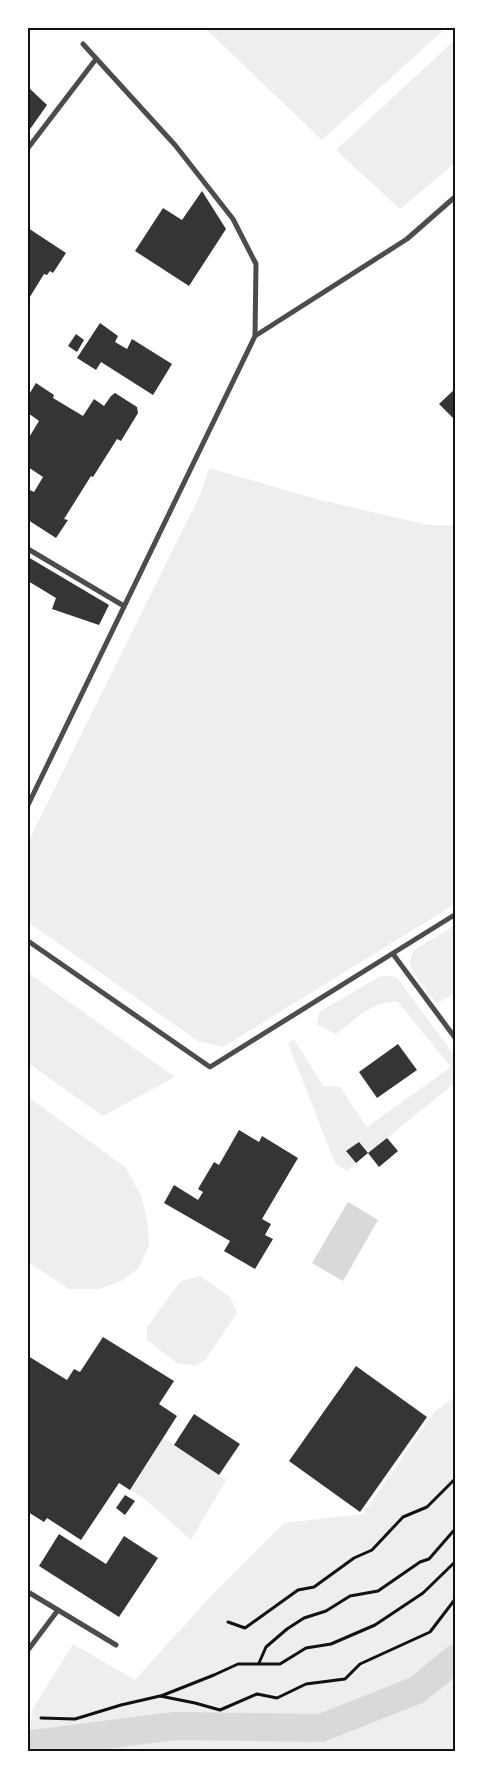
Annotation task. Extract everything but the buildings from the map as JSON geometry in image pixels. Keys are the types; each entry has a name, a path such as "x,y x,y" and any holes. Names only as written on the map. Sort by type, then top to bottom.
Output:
{"street":[{"path":"28,804 255,336 256,264 233,219 175,145 83,44"},
{"path":"28,148 96,59"},
{"path":"255,336 406,239 456,196"},
{"path":"28,549 124,606"},
{"path":"28,941 210,1067 456,914"},
{"path":"393,954 456,1039"},
{"path":"28,1592 116,1645"},
{"path":"28,1650 58,1610"}],"path":[{"path":"228,1622 245,1628 298,1590 314,1587 354,1558 372,1550 403,1517 427,1506 456,1478"},
{"path":"259,1663 266,1647 287,1629 304,1618 326,1611 350,1596 378,1590 391,1583 420,1562 429,1560 456,1528"},
{"path":"41,1718 75,1719 160,1696 214,1676 238,1664 280,1664 306,1648 332,1644 376,1625 423,1593 456,1562"},
{"path":"160,1696 220,1710 257,1694 277,1698 306,1684 345,1679 360,1664 430,1632 456,1598"}],"shaded area":[{"path":"205,28 446,28 322,140"},
{"path":"455,40 455,163 400,209 336,150"},
{"path":"209,468 320,500 428,525 456,525 455,904 223,1047 198,1041 28,922 28,842 201,493"},
{"path":"455,925 455,993 437,1003 414,973 410,960 413,951"},
{"path":"28,973 175,1077 103,1116 28,1063"},
{"path":"381,976 391,976 398,979 455,1056 455,1083 368,1153 359,1142 347,1152 356,1163 347,1171 335,1163 288,1043 294,1039 323,1086 340,1087 367,1127 451,1067 398,1002 381,1004 365,1012 336,1034 317,1025 319,1012"},
{"path":"28,1097 125,1167 141,1195 148,1224 149,1246 138,1269 121,1281 99,1289 69,1289 28,1262"},
{"path":"348,1202 378,1220 343,1281 312,1263"},
{"path":"200,1276 230,1297 237,1313 205,1360 195,1366 177,1363 147,1340 147,1327 181,1281"},
{"path":"455,1397 455,1751 28,1752 32,1710 73,1644 135,1680 211,1596 284,1523 363,1514 434,1412"},
{"path":"163,1438 226,1480 191,1540 146,1500 131,1490"}],"waterway":[{"path":"33,1744 175,1726 321,1728 417,1690 456,1658"}]}
